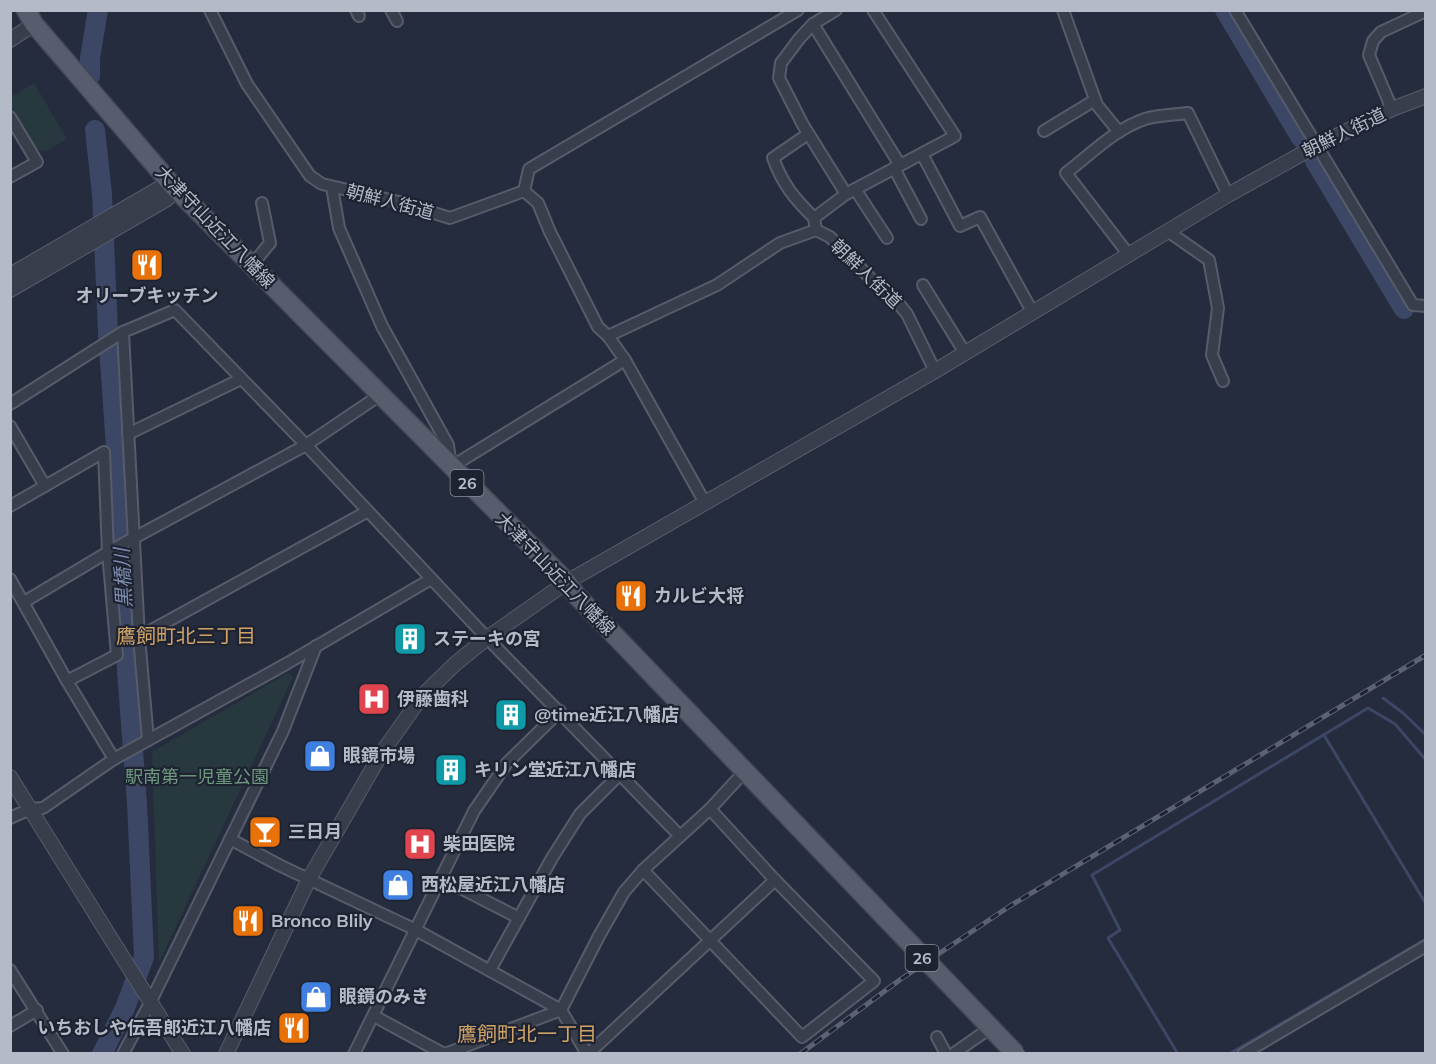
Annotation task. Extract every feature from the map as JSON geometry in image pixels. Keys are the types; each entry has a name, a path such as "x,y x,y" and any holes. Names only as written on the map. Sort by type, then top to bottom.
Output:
{"main road":[{"name":"大津守山近江八幡線","path":"30,17 172,185 567,582 576,595 1016,1053"}],"street":[{"name":"朝鮮人街道","path":"210,10 247,84 310,176 322,184 399,202 450,218 524,191"},
{"path":"391,10 397,21"},
{"path":"705,503 625,360 608,336 598,327 550,232 538,203 524,191 530,169 798,10"},
{"path":"836,10 813,24 781,63 779,78 808,134 887,238"},
{"path":"814,218 851,191 955,136 873,10"},
{"path":"1063,10 1097,105 1119,132"},
{"path":"1235,10 1413,305 1425,306"},
{"name":"朝鮮人街道","path":"608,336 717,285 780,243 816,230 830,237 878,286 894,298 907,314 935,371 1228,195 1316,146 1392,110 1369,56 1373,41 1381,32 1425,11"},
{"path":"10,40 30,17"},
{"path":"813,24 897,167 921,219"},
{"path":"1392,110 1425,96"},
{"path":"1044,131 1095,99"},
{"path":"1129,255 1066,173 1131,124 1148,118 1188,113 1228,195"},
{"path":"10,117 37,162 10,177"},
{"path":"808,134 773,158 780,177 794,198 814,218 816,230"},
{"path":"922,154 960,226 980,217 1033,313"},
{"path":"10,290 88,237 117,212 158,189 172,185"},
{"path":"10,275 88,237 119,227 167,199 172,185"},
{"path":"332,187 339,228 382,326 448,445 451,467 625,360"},
{"path":"251,266 270,243 262,203"},
{"path":"1169,232 1209,260 1218,308 1212,355 1223,381"},
{"path":"923,285 965,353"},
{"path":"10,404 123,332 175,310 679,835"},
{"path":"123,332 146,741"},
{"path":"226,1053 309,879 381,754 422,696 455,664 567,582 935,371"},
{"path":"128,434 241,379"},
{"path":"24,602 108,552 306,445 380,395"},
{"path":"10,426 45,486"},
{"path":"10,506 104,452 108,552 117,655 67,681"},
{"path":"139,637 368,512"},
{"path":"10,579 114,759"},
{"path":"10,818 30,809 43,808 114,759 431,579"},
{"path":"123,1053 150,1003 283,731 316,646"},
{"path":"354,1053 474,811 507,763 560,711"},
{"path":"374,1016 445,1053 561,1010 624,892 643,870 710,808 745,771"},
{"path":"490,970 552,858 580,814 620,774"},
{"path":"10,777 183,1053"},
{"path":"643,870 801,1037 874,981 775,880 710,808"},
{"path":"230,839 416,930 561,1010 588,1053 775,880"},
{"path":"441,878 519,918"},
{"path":"1243,1053 1425,946"},
{"path":"10,970 63,1053"},
{"path":"10,1026 37,1010"},
{"path":"953,1053 983,1034"},
{"path":"937,1037 946,1053"}],"shaded area":[{"name":"伊藤歯科","path":"368,684 390,700 381,713 358,698"}],"green space":[{"path":"34,83 67,139 46,151 37,150 11,106 11,97"},
{"name":"駅南第一児童公園","path":"288,673 293,677 159,963 152,752"}],"waterway":[{"name":"黒橋川","path":"90,76 90,58 98,10"},
{"path":"1225,10 1301,138"},
{"name":"黒橋川","path":"95,130 102,194 144,957 125,1008 102,1054"},
{"path":"1315,161 1404,309"},
{"path":"1383,698 1426,735"},
{"path":"1178,1054 1108,938 1120,930 1092,875 1368,708 1395,724 1426,760"},
{"path":"1324,735 1426,904"},
{"path":"1229,1054 1426,939"}],"railway":[{"path":"800,1054 901,979 1010,906 1426,655"}],"place":[{"name":"オリーブキッチン","path":"147,265"},
{"name":"カルビ大将","path":"631,596"},
{"name":"ステーキの宮","path":"410,639"},
{"name":"伊藤歯科","path":"374,699"},
{"name":"@time近江八幡店","path":"511,715"},
{"name":"眼鏡市場","path":"320,756"},
{"name":"キリン堂近江八幡店","path":"451,770"},
{"name":"三日月","path":"265,832"},
{"name":"柴田医院","path":"420,844"},
{"name":"西松屋近江八幡店","path":"398,885"},
{"name":"Bronco Blily","path":"248,921"},
{"name":"眼鏡のみき","path":"316,997"},
{"name":"いちおしや伝吾郎近江八幡店","path":"294,1028"}],"district":[{"name":"鷹飼町北三丁目","path":"186,636"},
{"name":"鷹飼町北一丁目","path":"527,1034"}]}
